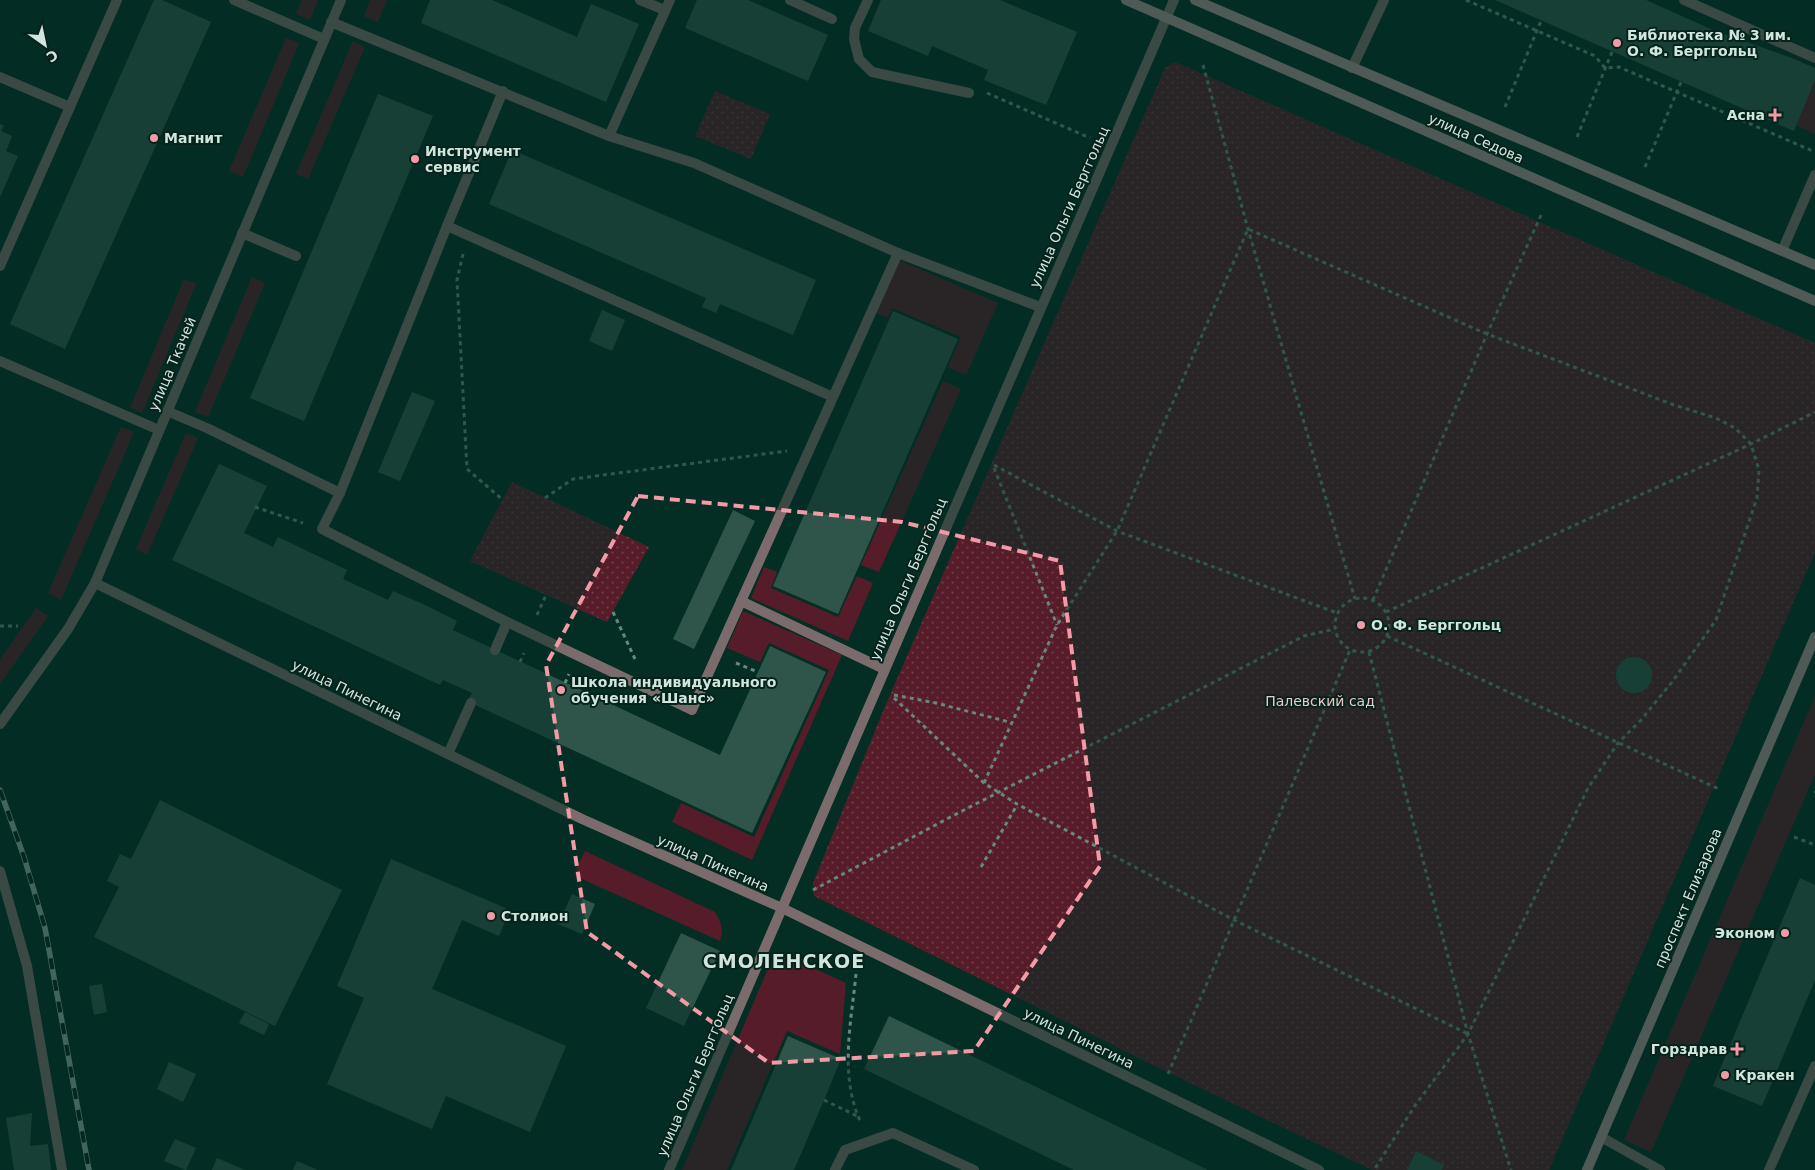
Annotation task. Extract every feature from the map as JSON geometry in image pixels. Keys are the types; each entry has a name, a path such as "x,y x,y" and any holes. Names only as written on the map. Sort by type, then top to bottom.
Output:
{"main road":[{"name":"улица Седова","path":"1126,0 1815,301"},
{"name":"улица Седова","path":"1195,0 1815,265"},
{"name":"проспект Елизарова","path":"1587,1170 1815,638"}],"street":[{"path":"1,260 117,0"},
{"path":"234,0 324,39"},
{"name":"улица Ткачей","path":"0,724 68,629 95,583 341,0"},
{"path":"640,0 665,10"},
{"path":"609,136 670,0"},
{"path":"790,0 832,19"},
{"path":"868,0 855,28 854,39 859,59 872,72 968,93"},
{"name":"улица Ольги Берггольц","path":"669,1170 1174,0"},
{"path":"1352,68 1384,0"},
{"path":"1684,0 1815,58"},
{"path":"331,22 609,136 694,163 898,253 1040,307"},
{"path":"0,77 70,107"},
{"path":"503,91 340,493 322,529 507,622 692,710 898,253"},
{"path":"1782,251 1815,175"},
{"path":"447,226 833,397"},
{"path":"242,233 296,256"},
{"path":"0,361 159,430"},
{"path":"167,411 209,429 340,493"},
{"name":"улица Пинегина","path":"95,583 582,819 782,908 1319,1170"},
{"path":"741,601 884,669"},
{"path":"495,650 507,622"},
{"path":"448,754 471,704"},
{"path":"0,871 27,966 62,1170"},
{"path":"1769,1170 1815,1066"},
{"path":"835,1170 845,1150 893,1133 974,1170"},
{"path":"1601,1137 1660,1170"}],"path":[{"path":"1466,0 1595,56 1605,68"},
{"path":"1505,107 1541,20"},
{"path":"1577,137 1612,52"},
{"path":"1203,65 1248,229 1355,599"},
{"path":"1605,68 1619,66 1815,152"},
{"path":"1645,167 1681,82"},
{"path":"980,90 1090,138"},
{"path":"1373,600 1487,334 1542,213"},
{"path":"1248,229 1487,334 1674,405 1716,418 1734,428 1751,444 1759,470 1756,498 1716,620 1672,682 1641,720 1618,744 1588,788 1468,1034 1414,1107 1374,1170"},
{"path":"984,784 1057,625 1118,531 1248,229"},
{"path":"467,234 457,280 467,469 503,500"},
{"path":"1386,612 1751,444 1815,412"},
{"path":"546,498 572,479 810,448"},
{"path":"1057,625 992,463 1118,531 1337,613"},
{"path":"255,507 322,529"},
{"path":"1355,599 1373,600 1381,605 1386,612 1389,628 1387,636 1383,643 1369,652 1350,650 1340,642 1335,629 1337,613 1348,602 1355,599"},
{"path":"613,612 649,690"},
{"path":"0,626 18,626"},
{"path":"812,890 998,792 1304,636 1335,629"},
{"path":"1387,636 1721,790"},
{"path":"1166,1076 1350,650"},
{"path":"1369,652 1468,1034 1511,1170"},
{"path":"1013,723 936,703 890,694 984,784 1017,804 1234,920 1468,1034"},
{"path":"981,867 1017,804"},
{"path":"1794,837 1815,846"},
{"path":"856,974 847,1060 849,1084 858,1116 869,1141"},
{"path":"824,1100 858,1116"}],"highlighted area":[{"path":"638,496 902,522 1060,561 1100,866 974,1051 769,1063 587,932 546,665"}],"green space":[{"path":"302,0 318,0 310,20 296,14"},
{"path":"370,0 387,0 378,22 364,16"},
{"path":"286,38 299,43 243,177 229,171"},
{"path":"353,41 365,47 308,179 296,174"},
{"name":"Палевский сад","path":"1175,62 1815,343 1815,552 1549,1170 1372,1170 1163,1070 814,896 813,883 886,704 1165,68"},
{"path":"1815,80 1815,134 1796,125"},
{"path":"715,91 770,114 751,159 695,136"},
{"path":"896,259 998,303 966,375 948,367 961,337 892,308 888,318 873,312"},
{"path":"252,277 265,283 208,417 195,412"},
{"path":"184,279 196,284 142,413 130,408"},
{"path":"943,381 961,389 879,572 861,565"},
{"path":"121,427 134,432 61,600 48,593"},
{"path":"186,433 198,438 147,555 136,549"},
{"path":"512,482 649,547 607,622 470,561"},
{"path":"764,567 777,572 771,588 838,617 857,576 873,583 848,641 751,598"},
{"path":"36,608 48,616 0,684 0,660"},
{"path":"743,611 842,655 752,860 672,822 681,803 754,837 829,670 769,643 760,662 727,648"},
{"path":"1815,696 1815,774 1651,1152 1624,1140"},
{"path":"585,851 715,912 721,926 720,941 573,875"},
{"path":"785,955 846,983 840,1054 787,1031 727,1170 682,1170 770,964 778,956"}],"building":[{"path":"154,0 162,0 211,22 65,349 10,324"},
{"path":"430,0 492,0 577,37 591,4 639,24 606,102 421,23"},
{"path":"697,0 748,0 828,35 808,81 685,28"},
{"path":"881,0 1000,0 1077,32 1046,105 984,80 988,70 932,46 928,56 868,31"},
{"path":"1495,0 1646,0 1715,31 1815,68 1815,80 1794,131"},
{"path":"378,94 433,116 304,421 250,398"},
{"path":"0,124 4,126 1,131 12,136 6,151 18,156 0,197"},
{"path":"512,150 816,280 793,335 720,304 716,313 702,307 706,298 489,204"},
{"path":"602,310 625,320 612,351 589,341"},
{"path":"893,311 958,339 838,614 773,586"},
{"path":"412,392 435,401 400,481 378,472"},
{"path":"219,464 267,486 244,533 273,547 278,537 347,570 343,579 388,600 393,591 425,605 457,621 453,630 720,755 770,646 826,672 752,833 467,702 472,693 443,680 440,685 172,560"},
{"path":"733,510 755,521 694,649 673,639"},
{"path":"1634,657 1641,658 1647,662 1651,668 1651,682 1647,688 1641,692 1634,693 1627,692 1621,688 1617,682 1616,675 1617,668 1621,662 1627,658"},
{"path":"160,800 342,890 275,1026 94,937 119,887 107,881 120,854 131,859"},
{"path":"391,859 510,910 499,936 462,920 432,989 566,1046 530,1132 446,1096 432,1129 327,1084 364,998 337,986"},
{"path":"1800,878 1815,885 1815,980 1762,1106 1713,1086"},
{"path":"572,894 595,904 582,934 558,924"},
{"path":"681,933 720,951 684,1026 646,1008"},
{"path":"102,984 107,1012 94,1015 89,986"},
{"path":"245,1012 269,1024 264,1035 239,1023"},
{"path":"889,1016 1208,1170 1074,1170 864,1069"},
{"path":"788,1036 841,1059 824,1100 794,1170 731,1170"},
{"path":"169,1062 196,1074 183,1102 157,1089"},
{"path":"32,1113 30,1146 48,1144 51,1170 14,1170 6,1118"},
{"path":"175,1139 196,1148 186,1170 164,1161"},
{"path":"1416,1151 1444,1165 1442,1170 1407,1170"},
{"path":"217,1158 245,1170 212,1170"},
{"path":"297,1161 318,1170 293,1170"}],"railway":[{"path":"0,790 24,857 45,928 89,1170"}],"place":[{"name":"Библиотека № 3 им. О. Ф. Берггольц","path":"1617,43"},
{"name":"Асна","path":"1775,115"},
{"name":"Магнит","path":"154,138"},
{"name":"Инструмент сервис","path":"415,159"},
{"name":"О. Ф. Берггольц","path":"1361,625"},
{"name":"Школа индивидуального обучения «Шанс»","path":"561,690"},
{"name":"Столион","path":"491,916"},
{"name":"Эконом","path":"1785,933"},
{"name":"Горздрав","path":"1737,1049"},
{"name":"Кракен","path":"1725,1075"}],"district":[{"name":"СМОЛЕНСКОЕ","path":"784,961"}]}
